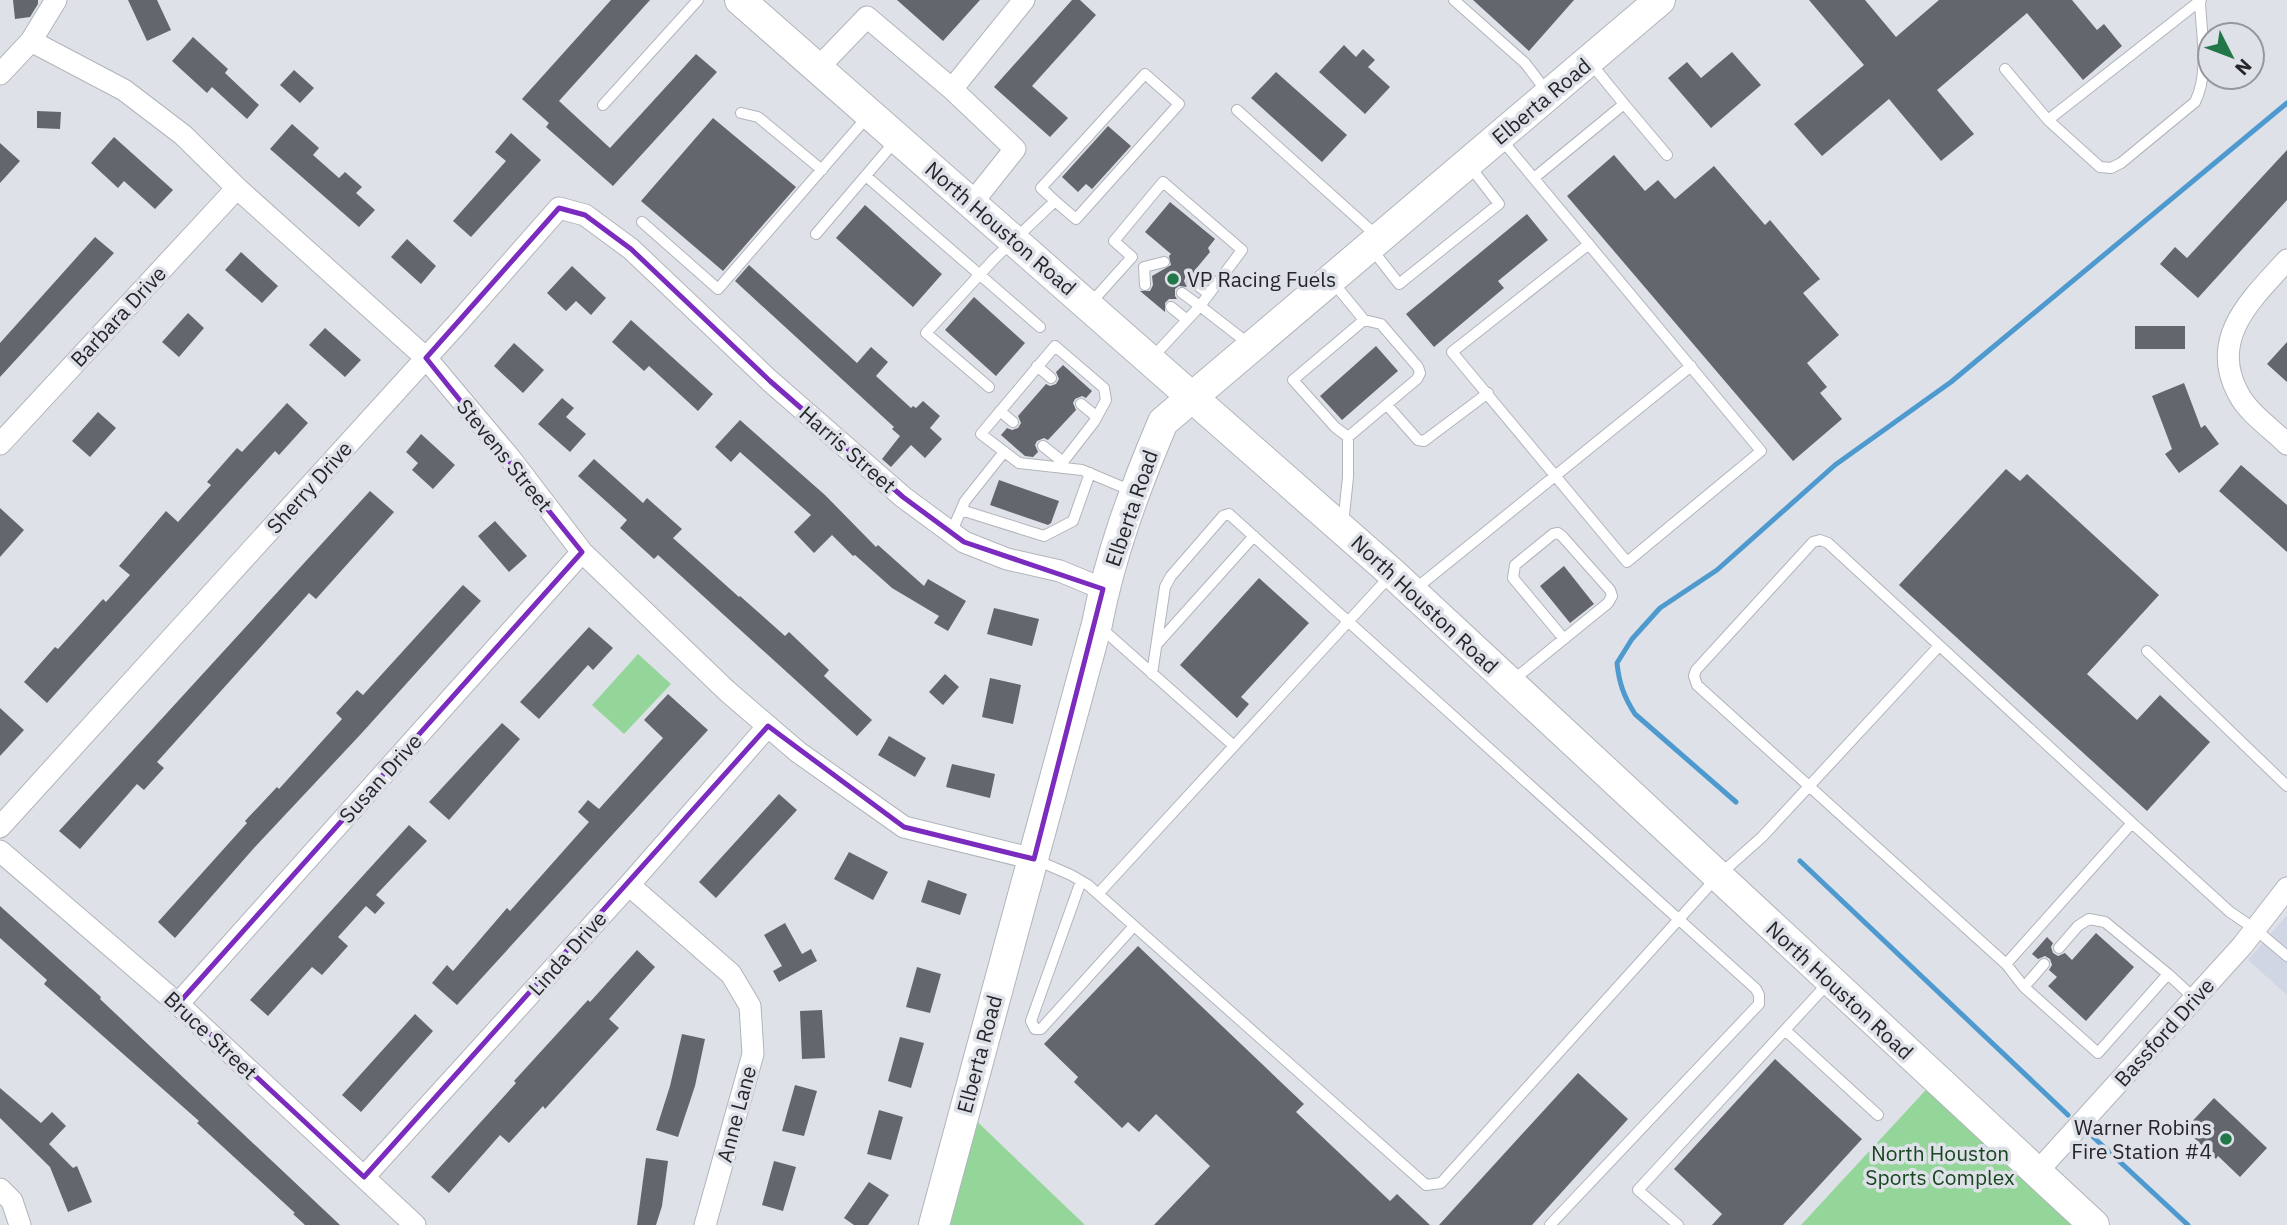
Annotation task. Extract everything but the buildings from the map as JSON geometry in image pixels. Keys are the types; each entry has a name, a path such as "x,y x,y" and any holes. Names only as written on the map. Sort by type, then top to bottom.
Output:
{"street":[{"path":"0,74 31,41 55,0"},
{"name":"North Houston Road","path":"740,0 1402,582 2094,1225"},
{"path":"951,89 1024,0"},
{"name":"Elberta Road","path":"934,1225 1097,624 1103,589 1135,492 1163,422 1589,60 1646,4"},
{"path":"818,68 867,17 951,89 1015,149 972,203"},
{"name":"Stevens Street","path":"31,41 124,89 183,135 237,188 426,358 510,458 582,552 768,726 809,760 904,827 1034,859"},
{"name":"Barbara Drive","path":"0,444 237,188"},
{"name":"Sherry Drive","path":"0,827 559,208 585,215 631,249"},
{"name":"Harris Street","path":"631,249 770,381 903,497 951,533 964,542 1007,559 1060,571 1103,589"},
{"path":"2287,260 2249,302 2234,325 2229,345 2230,369 2237,392 2287,444"},
{"name":"Susan Drive","path":"178,1004 582,552"},
{"name":"Linda Drive","path":"364,1177 629,885 768,726"},
{"name":"Bruce Street","path":"0,851 178,1004 415,1225"},
{"name":"Anne Lane","path":"629,885 731,974 750,1006 753,1054 705,1225"},
{"name":"Bassford Drive","path":"2037,1172 2255,929 2287,888"},
{"path":"0,1189 12,1200 20,1225"}],"lane":[{"path":"603,105 698,0"},
{"path":"1454,0 1525,63 1549,94"},
{"path":"2006,69 2048,120 2100,167 2111,168 2122,163 2195,102 2204,77 2200,0"},
{"path":"2048,120 2200,0"},
{"path":"1589,60 1667,155"},
{"path":"1145,74 1179,104 1076,219 1055,201 1041,188 1145,74"},
{"path":"1534,178 1624,104"},
{"path":"1237,110 1374,242 1399,284 1499,204 1467,163"},
{"path":"741,113 758,117 822,170"},
{"path":"642,222 718,289 870,114"},
{"path":"1499,136 1691,366 1761,451 1627,562 1452,352 1589,244"},
{"path":"816,234 898,138"},
{"path":"866,176 1040,327"},
{"path":"1151,359 1200,306 1242,250 1163,182 1114,241 1154,274"},
{"path":"989,387 926,333 979,274 1055,201"},
{"path":"1089,305 1132,257"},
{"path":"1144,267 1164,262"},
{"path":"1144,267 1145,285"},
{"path":"1330,279 1364,320 1381,324 1418,367 1420,373 1417,379 1348,437"},
{"path":"1192,281 1209,294"},
{"path":"1182,293 1251,346"},
{"path":"1171,307 1187,320"},
{"path":"1343,529 1348,477 1348,437 1293,380 1364,320"},
{"path":"1061,465 1097,417 1106,400 1104,388 1055,346 981,434 1019,463 1061,465 1082,470 1135,492"},
{"path":"1037,366 1051,378"},
{"path":"1098,894 1349,621 1556,476 1691,366"},
{"path":"1387,405 1418,440 1424,441 1488,393"},
{"path":"1080,404 1097,417"},
{"path":"1000,411 1013,422"},
{"path":"1043,446 1061,465"},
{"path":"951,533 965,501 1004,452"},
{"path":"961,510 1044,537 1073,520 1090,473"},
{"path":"1152,674 1165,587 1171,576 1223,516 1229,514 1756,989 1759,1004 1550,1225"},
{"path":"1510,683 1608,603 1612,596 1610,590 1558,533 1553,534 1515,565 1513,578 1563,639"},
{"path":"1157,643 1254,536"},
{"path":"2168,974 2098,1053 2024,987 2006,964 1697,685 1694,676 1696,670 1813,542 1820,540 1828,543 2132,824 2230,912 2287,956"},
{"path":"1097,624 1234,746"},
{"path":"1034,859 1081,881 1098,894 1426,1185 1433,1185 1441,1183 1717,877 1762,836 1939,646"},
{"path":"2147,651 2287,786"},
{"path":"2006,964 2132,824"},
{"path":"1081,881 1031,1021 1035,1028 1041,1029 1134,926"},
{"path":"2059,948 2078,926 2089,919 2105,922 2194,998"},
{"path":"2024,987 2044,964"},
{"path":"1678,1225 1638,1190 1830,981"},
{"path":"1785,1030 1878,1115"}],"highlighted area":[{"path":"559,208 585,215 631,249 770,381 903,497 964,542 1103,589 1034,859 904,827 768,726 364,1177 178,1004 582,552 426,358"}],"shaded area":[{"path":"2287,915 2287,995 2248,960"}],"green space":[{"path":"638,654 671,684 624,734 592,705"},
{"name":"North Houston Sports Complex","path":"1936,1079 2094,1225 1801,1225"},
{"path":"965,1110 1085,1225 933,1225"}],"waterway":[{"path":"1736,802 1635,714 1623,690 1617,663 1632,639 1660,608 1717,570 1835,465 1951,382 2287,103"},
{"path":"1800,861 2068,1115"},
{"path":"2091,1135 2188,1225"}],"place":[{"name":"VP Racing Fuels","path":"1173,279"},
{"name":"Warner Robins Fire Station #4","path":"2226,1139"}]}
